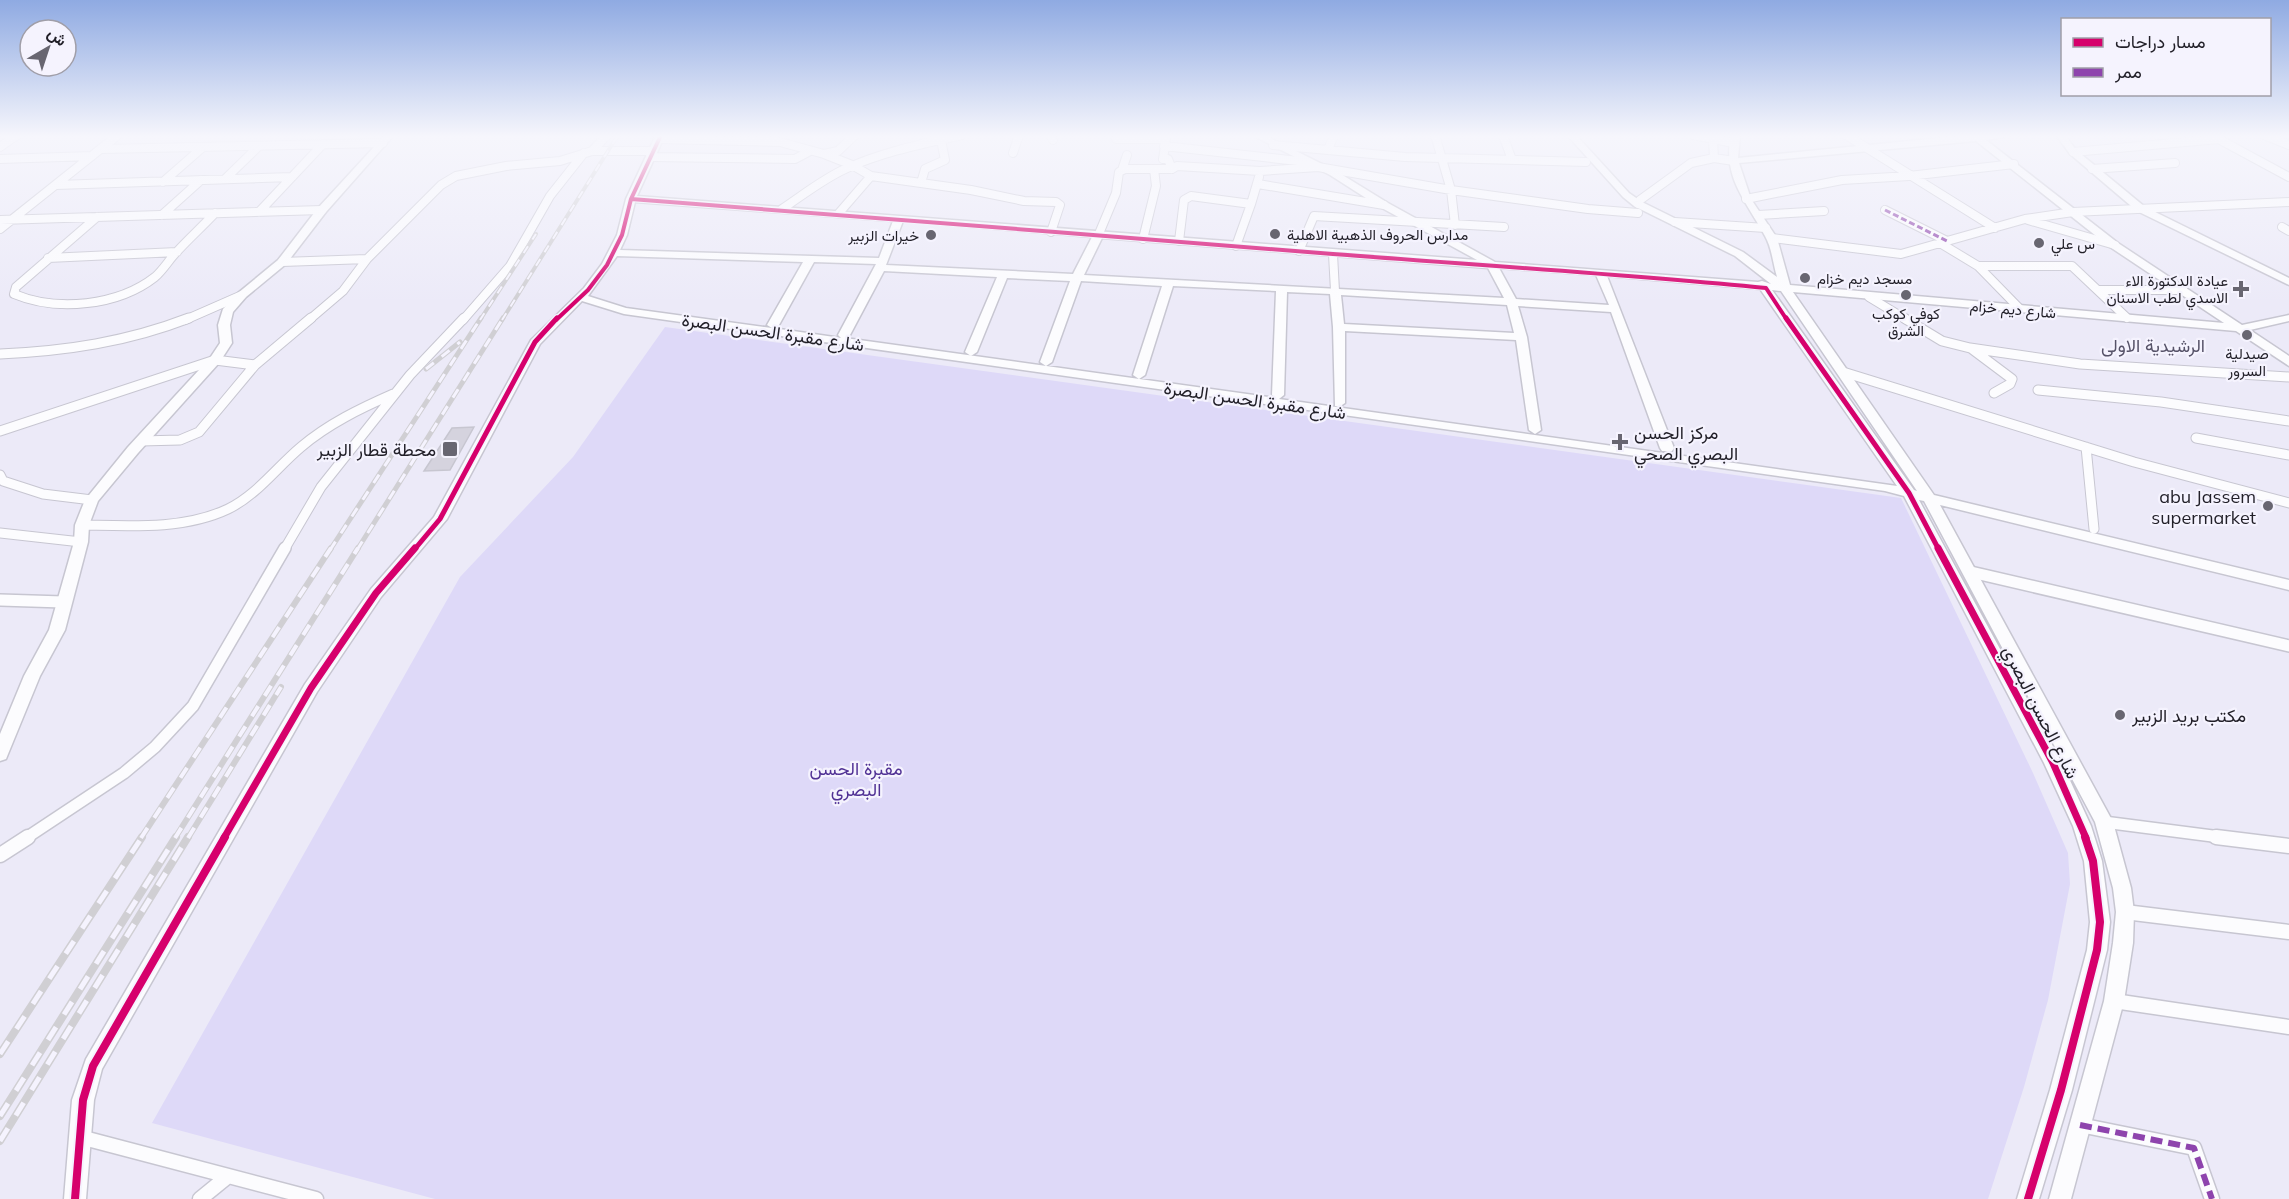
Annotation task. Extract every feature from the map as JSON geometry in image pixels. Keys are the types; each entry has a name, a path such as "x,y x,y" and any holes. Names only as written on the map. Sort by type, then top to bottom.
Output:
{"street":[{"path":"0,229 48,191"},
{"path":"162,215 189,191"},
{"path":"259,212 279,191"},
{"path":"0,754 32,676 57,630 81,542 82,525 92,500 141,441 215,360 226,343 224,325 227,311 242,295 282,262 339,191"},
{"path":"141,441 180,440 199,432 255,364 343,291 367,259 437,191"},
{"path":"0,855 124,773 155,747 194,706 321,487 396,393 450,332 475,308 510,266 554,191"},
{"path":"75,1199 83,1100 93,1066 311,688 376,593 440,519 517,373 536,342 558,317 584,294 614,253 622,235 635,191"},
{"path":"782,209 809,191"},
{"path":"839,213 858,191"},
{"path":"976,191 1024,201 1056,202 1060,205 1051,232"},
{"path":"1046,362 1077,278 1098,236 1116,191"},
{"path":"1143,239 1155,191"},
{"path":"1236,246 1256,191"},
{"path":"1300,191 1384,205"},
{"path":"1362,191 1491,264 1512,303 1521,337 1535,430"},
{"path":"1451,191 1455,225"},
{"path":"1458,191 1588,209 1638,208"},
{"path":"1610,191 1638,208 1675,222 1739,254 1785,289"},
{"path":"1622,191 1638,208"},
{"path":"1638,208 1640,200 1652,191"},
{"path":"1743,191 1746,199 1769,233 1785,289"},
{"path":"1746,199 1787,191"},
{"path":"1934,191 1995,228"},
{"path":"2047,191 2115,245 2242,328 2289,362"},
{"path":"2119,191 2140,208 2289,282"},
{"path":"1179,241 1181,212 1186,197 1196,196 1251,204"},
{"name":"شارع ديم خزام","path":"631,199 839,213 1333,254 1600,272 2242,328"},
{"path":"1675,222 1769,233 1851,250 1901,254 2025,219 2073,212 2289,202"},
{"name":"شارع الحسن البصري","path":"1638,208 1721,253 1747,270 1766,288 1821,370 1916,491 2053,763 2082,826 2097,876 2100,922 2097,950 2061,1090 2028,1199"},
{"path":"0,220 322,210"},
{"path":"1886,210 1943,242 1978,266 2020,309"},
{"path":"1758,215 1824,211"},
{"path":"97,217 16,287 14,294 25,300 61,304 96,300 121,293 155,276 215,213"},
{"path":"1299,251 1314,216 1504,227"},
{"path":"844,335 881,265 899,218"},
{"path":"2025,219 2115,245"},
{"path":"48,258 177,252"},
{"path":"614,253 810,259 1003,275 1335,291 1616,309"},
{"path":"1333,254 1339,327 1339,403"},
{"path":"282,262 367,259"},
{"path":"773,325 810,259"},
{"path":"1978,266 2072,266 2127,318"},
{"path":"1600,272 1667,448"},
{"path":"971,352 1003,275"},
{"path":"1139,375 1168,283"},
{"path":"1278,395 1282,289"},
{"name":"شارع الحسن البصري","path":"1785,289 1844,372 1916,491 1971,572 2104,822 2117,866 2125,912 2123,944 2114,1001 2060,1199"},
{"path":"2098,290 2183,290"},
{"name":"شارع مقبرة الحسن البصرة","path":"584,294 628,307 1139,375 1197,388 1339,403 1916,491"},
{"name":"شارع مقبرة الحسن البصرة","path":"584,294 624,311 1447,421 1667,448 1916,491"},
{"path":"0,354 60,351 120,340 174,324 242,295"},
{"path":"1869,297 1942,341 1970,348 2080,364 2289,377"},
{"path":"2242,328 2289,318"},
{"path":"1339,327 1521,337"},
{"path":"1970,348 2012,379 2010,384 1994,393"},
{"path":"0,431 215,360 255,364"},
{"path":"1844,372 2086,447 2289,503"},
{"path":"2038,390 2172,404 2289,421"},
{"path":"82,525 132,527 192,519 226,510 243,500 304,444 368,405 396,393"},
{"path":"2196,438 2289,455"},
{"path":"2086,447 2094,529"},
{"path":"0,475 3,481 43,494 92,500"},
{"path":"1916,491 2094,529 2289,575"},
{"path":"1916,491 2289,585"},
{"path":"0,532 81,542"},
{"path":"1971,572 2289,646"},
{"path":"0,600 63,602"},
{"path":"2104,822 2289,846"},
{"path":"2125,912 2289,932"},
{"path":"2114,1001 2289,1027"},
{"path":"2080,1125 2194,1148 2212,1199"},
{"path":"80,1137 316,1199"},
{"path":"200,1199 227,1177"}],"green space":[{"name":"مقبرة الحسن البصري","path":"665,327 1901,498 2033,773 2068,853 2070,884 2048,1000 2024,1087 1988,1199 435,1199 152,1123 460,577 573,457"}],"building":[{"name":"محطة قطار الزبير","path":"474,427 450,470 424,471 452,428"}],"railway":[{"path":"502,320 583,191"},
{"path":"480,320 536,234"},
{"path":"330,550 481,318"},
{"path":"357,550 503,318"},
{"path":"426,369 460,342"},
{"path":"141,838 331,548"},
{"path":"175,838 358,548"},
{"path":"188,838 281,687"},
{"path":"0,1054 142,837"},
{"path":"0,1116 176,837"},
{"path":"0,1141 188,837"}],"marked path":[{"path":"1885,210 1947,241"},
{"path":"2080,1125 2194,1148 2212,1199"}],"cycle path":[{"path":"75,1199 83,1100 93,1066 311,688 376,593 440,519 535,342 588,290 607,265 622,235 635,191"},
{"path":"631,199 899,218 1333,254 1600,272 1766,288 1821,370 1909,493 2053,763 2082,826 2093,861 2100,922 2097,950 2061,1090 2028,1199"}],"place":[{"name":"مدارس الحروف الذهبية الاهلية","path":"1275,234"},
{"name":"خيرات الزبير","path":"931,235"},
{"name":"س علي","path":"2039,243"},
{"name":"مسجد ديم خزام","path":"1805,278"},
{"name":"عيادة الدكتورة الاء الاسدي لطب الاسنان","path":"2241,289"},
{"name":"كوفي كوكب الشرق","path":"1906,295"},
{"name":"صيدلية السرور","path":"2247,335"},
{"name":"مركز الحسن البصري الصحي","path":"1620,442"},
{"name":"محطة قطار الزبير","path":"450,449"},
{"name":"abu Jassem supermarket","path":"2268,506"},
{"name":"مكتب بريد الزبير","path":"2120,715"}],"district":[{"name":"الرشيدية الاولى","path":"2153,345"}]}
